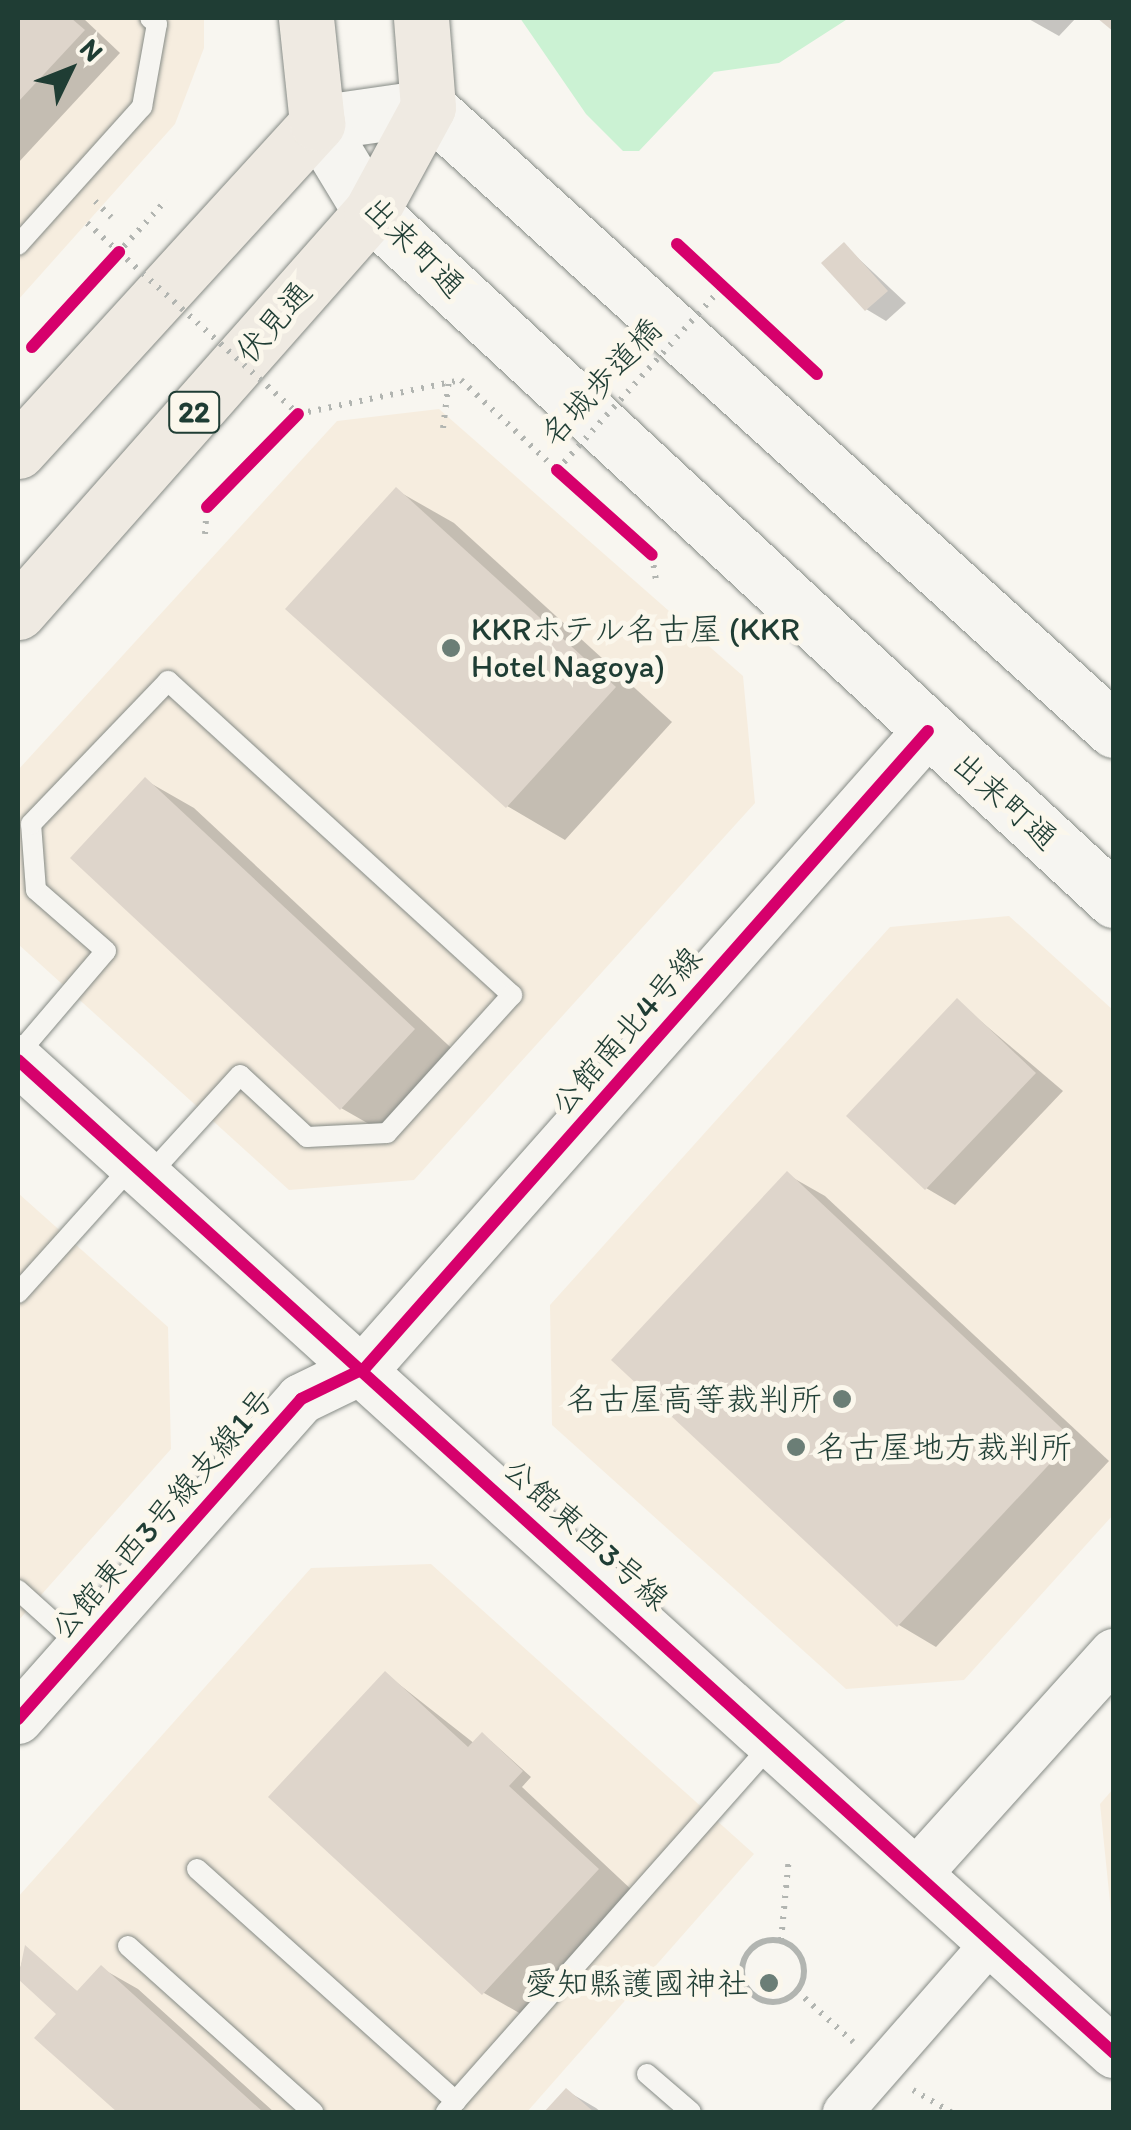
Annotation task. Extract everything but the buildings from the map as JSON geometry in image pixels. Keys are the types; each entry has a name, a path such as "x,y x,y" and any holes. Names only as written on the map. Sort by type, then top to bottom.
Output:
{"highway":[{"path":"18,451 317,123 306,18"},
{"path":"421,18 428,107"},
{"name":"伏見通","path":"18,612 371,212 428,107"}],"main road":[{"path":"317,123 428,107 1114,730"},
{"name":"出来町通","path":"317,123 371,212 1114,900"}],"street":[{"name":"公館南北4号線","path":"365,1368 928,730"},
{"name":"公館東西3号線","path":"18,1057 365,1368 1114,2053"},
{"name":"公館東西3号線支線1号","path":"18,1719 300,1399 365,1368"},
{"path":"917,1873 1114,1654"},
{"path":"843,2112 992,1942"}],"lane":[{"path":"18,245 142,107 157,24 150,18"},
{"path":"18,1057 106,951 36,890 31,824 168,681 512,995 386,1133 308,1136 240,1075 18,1293"},
{"path":"18,1590 81,1647"},
{"path":"197,1869 451,2107 773,1742"},
{"path":"128,1946 314,2112"},
{"path":"646,2074 691,2112"}],"path":[{"path":"32,346 166,200"},
{"path":"95,201 110,217"},
{"path":"87,223 298,414"},
{"path":"678,244 817,374"},
{"path":"206,534 207,507 298,414 449,380 443,428"},
{"path":"557,470 652,555 656,581"},
{"path":"781,1940 752,1947 742,1964 759,1999 789,1998 802,1982 803,1962 781,1940 788,1856"}],"shaded area":[{"path":"18,18 204,18 204,48 175,124 18,300"},
{"path":"439,409 743,676 755,803 414,1180 289,1190 18,944 18,770 337,421"},
{"path":"1009,916 1113,1010 1113,1515 964,1680 846,1689 552,1425 550,1305 890,927"},
{"path":"18,1193 168,1327 171,1449 18,1621"},
{"path":"431,1564 754,1854 527,2112 18,2112 18,1897 311,1568"},
{"path":"1113,1789 1113,1932 1100,1804"}],"green space":[{"path":"520,18 849,18 779,63 714,72 639,151 623,151 586,114"}],"cycle path":[{"path":"677,244 817,374"},
{"path":"32,347 119,252"},
{"path":"207,507 298,414"},
{"name":"名城歩道橋","path":"557,470 652,555"},
{"path":"18,1719 301,1399 365,1368 928,731"},
{"path":"18,1060 1114,2053"}],"place":[{"name":"KKRホテル名古屋 (KKR Hotel Nagoya)","path":"451,648"},
{"name":"名古屋高等裁判所","path":"842,1399"},
{"name":"名古屋地方裁判所","path":"796,1447"},
{"name":"愛知縣護國神社","path":"769,1983"}]}
